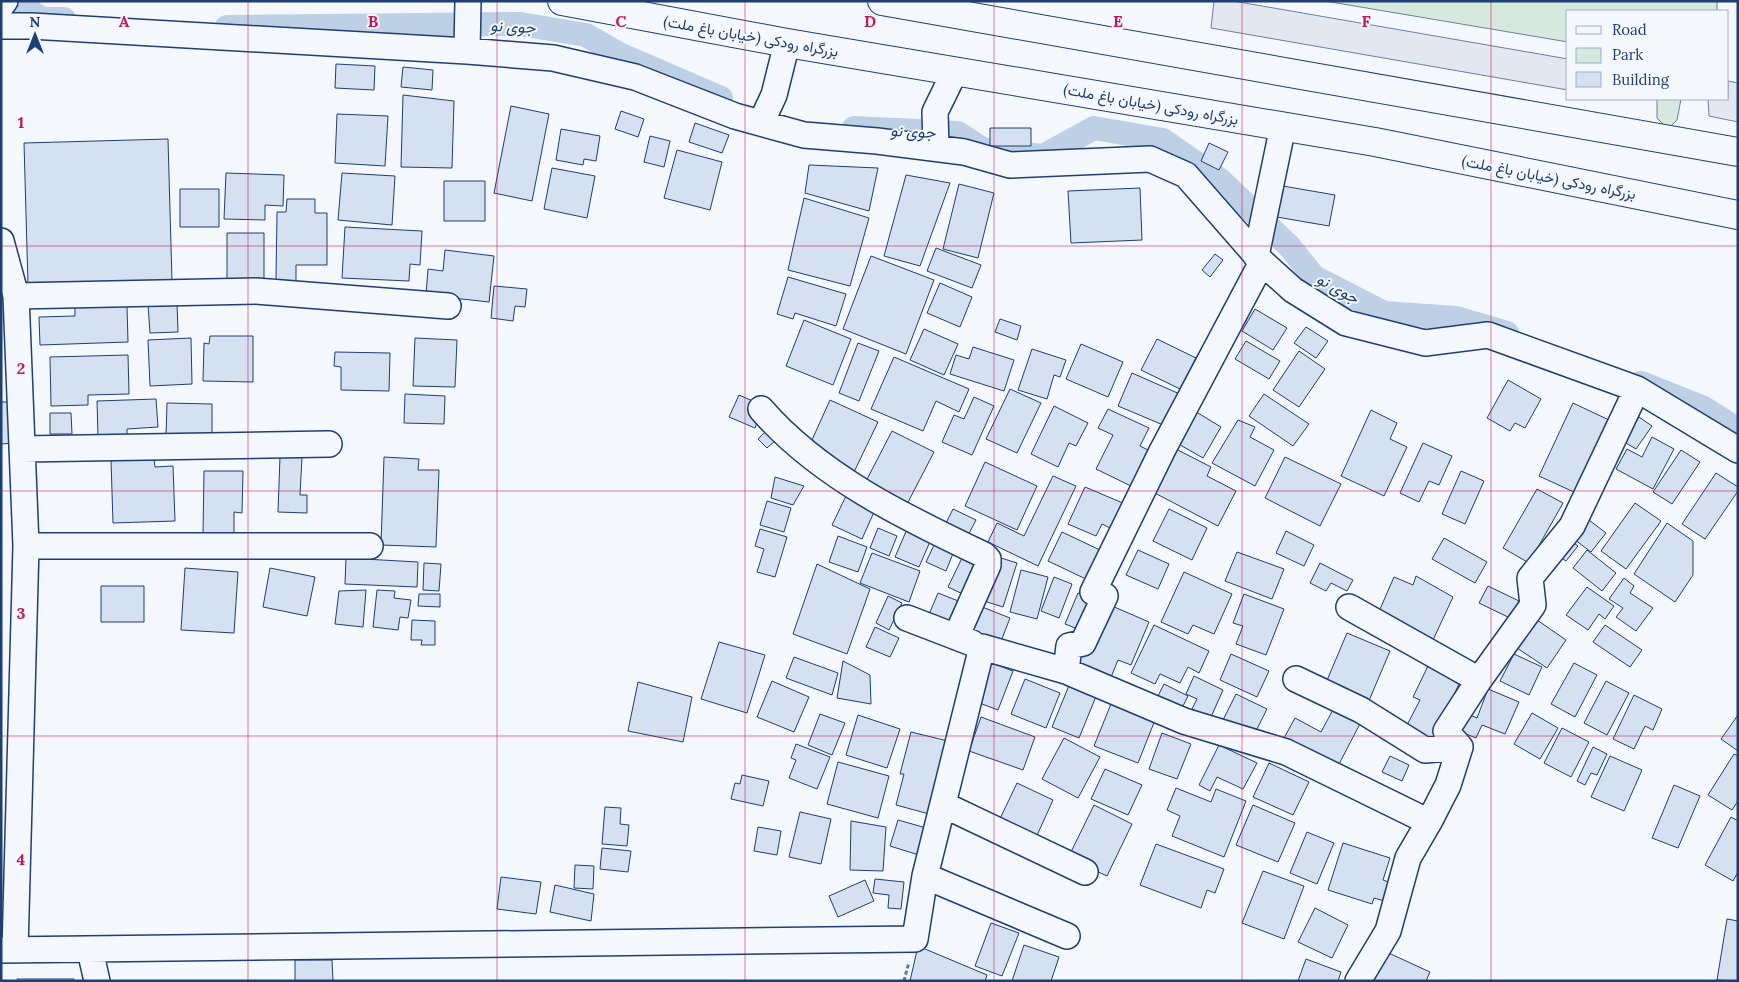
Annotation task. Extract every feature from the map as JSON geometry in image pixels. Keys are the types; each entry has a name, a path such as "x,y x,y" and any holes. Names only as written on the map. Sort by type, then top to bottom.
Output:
{"highway":[{"name":"بزرگراه رودکی (خیابان باغ ملت)","path":"562,1 787,43 1375,142 1738,215"},
{"path":"882,1 1738,152"}],"street":[{"path":"467,4 467,42"},
{"path":"2,9 41,27 467,42 553,58 635,77 735,116 762,121 804,135 877,140 935,132 964,152 1010,165 1150,159 1186,175 1259,250 1292,290 1346,323 1424,343 1488,334 1637,389 1738,450"},
{"path":"762,121 774,95 787,43"},
{"path":"935,132 955,71"},
{"path":"1066,671 1069,646 1084,643 1105,596 1093,592 1259,250 1270,184 1283,126"},
{"path":"1,241 16,296 26,546 8,950 915,939 925,876 982,647"},
{"path":"16,296 256,291 448,306"},
{"path":"1460,746 1446,731 1532,605 1530,578 1572,526 1637,389"},
{"path":"760,408 782,433 816,462 916,523 984,555 988,559 988,565 956,637"},
{"path":"22,449 329,444"},
{"path":"26,546 370,546"},
{"path":"1349,607 1479,680"},
{"path":"907,618 982,647 1066,671 1184,721 1286,752 1428,822"},
{"path":"1296,679 1361,710 1425,750 1460,746"},
{"path":"1358,981 1388,931 1408,858 1448,785 1460,746"},
{"path":"944,805 1085,872"},
{"path":"925,876 1067,936"},
{"path":"90,950 97,981"}],"green space":[{"path":"1325,1 1717,1 1717,10 1566,10 1566,42"},
{"path":"1657,100 1681,100 1677,120 1668,129 1657,118"}],"shaded area":[{"path":"1214,1 1233,1 1566,59 1566,90 1211,28"},
{"path":"1729,81 1738,83 1738,122 1709,116 1708,100 1729,100"}],"building":[{"path":"336,64 375,66 374,90 335,88"},
{"path":"403,67 433,70 432,90 401,87"},
{"path":"403,95 454,101 452,168 401,167"},
{"path":"511,106 549,114 532,201 494,193"},
{"path":"621,111 644,119 638,137 615,129"},
{"path":"337,114 388,116 385,166 335,163"},
{"path":"695,123 729,135 722,153 689,142"},
{"path":"990,128 1031,128 1031,146 990,146"},
{"path":"561,129 600,136 596,161 584,159 583,165 556,160"},
{"path":"650,136 670,141 664,167 644,162"},
{"path":"168,139 172,281 28,285 24,143"},
{"path":"1209,143 1228,152 1219,170 1201,161"},
{"path":"677,150 722,162 710,210 664,198"},
{"path":"809,165 878,168 869,211 805,193"},
{"path":"552,168 595,176 587,218 544,209"},
{"path":"226,173 284,175 283,206 265,205 265,220 224,219"},
{"path":"342,173 395,176 392,225 338,220"},
{"path":"906,175 950,183 920,266 884,256"},
{"path":"444,181 485,181 485,221 444,221"},
{"path":"959,184 994,193 978,258 943,249"},
{"path":"1277,185 1335,195 1329,226 1271,216"},
{"path":"1140,188 1142,240 1071,243 1068,191"},
{"path":"180,189 219,189 219,227 180,227"},
{"path":"804,198 869,218 850,286 788,270"},
{"path":"287,199 315,199 315,213 327,213 327,265 296,265 296,281 276,280 277,212 286,212"},
{"path":"345,227 422,231 420,265 410,264 409,281 342,278"},
{"path":"227,233 264,233 264,283 227,283"},
{"path":"936,248 981,265 972,288 927,271"},
{"path":"445,250 494,256 489,302 426,295 428,269 443,271"},
{"path":"1215,254 1223,260 1210,277 1202,270"},
{"path":"871,256 934,280 906,354 843,329"},
{"path":"788,277 846,294 836,326 795,313 793,319 777,314"},
{"path":"940,283 972,297 960,327 927,313"},
{"path":"494,286 527,289 525,307 515,306 513,321 491,318"},
{"path":"177,303 178,332 150,333 148,305"},
{"path":"127,306 128,342 40,345 39,317 75,316 75,307"},
{"path":"1255,309 1287,328 1273,350 1242,331"},
{"path":"1000,319 1021,326 1017,340 995,332"},
{"path":"804,320 851,339 833,385 786,366"},
{"path":"1306,327 1328,341 1316,358 1294,343"},
{"path":"924,329 958,344 944,375 910,360"},
{"path":"210,336 253,336 253,382 203,381 204,343 209,344"},
{"path":"191,338 192,384 150,386 148,340"},
{"path":"415,338 457,340 455,387 413,386"},
{"path":"1157,339 1196,358 1180,389 1141,370"},
{"path":"1246,341 1280,361 1269,379 1235,359"},
{"path":"858,343 879,351 859,401 839,393"},
{"path":"1081,344 1123,362 1108,397 1066,379"},
{"path":"973,347 1014,360 1004,391 950,374 956,355 969,359"},
{"path":"1032,349 1066,360 1060,377 1054,375 1047,399 1018,390"},
{"path":"1299,351 1325,369 1299,407 1273,390"},
{"path":"335,352 390,353 389,391 341,390 341,367 334,366"},
{"path":"128,355 129,394 88,395 88,405 51,406 50,357"},
{"path":"894,357 969,389 959,412 936,401 923,431 871,409"},
{"path":"1132,373 1182,395 1168,427 1118,406"},
{"path":"1508,380 1541,399 1525,428 1515,423 1510,431 1487,418"},
{"path":"1010,389 1041,403 1017,453 986,439"},
{"path":"405,394 445,396 444,424 404,423"},
{"path":"1264,394 1309,424 1293,446 1249,416"},
{"path":"739,395 755,402 750,413 759,418 755,428 729,417"},
{"path":"974,397 994,406 972,455 942,442 954,415 964,419"},
{"path":"156,399 158,427 127,429 127,435 98,436 97,401"},
{"path":"830,400 878,422 854,472 807,451"},
{"path":"1,402 12,402 13,443 1,444"},
{"path":"167,403 212,404 212,437 166,436"},
{"path":"1573,403 1609,420 1576,493 1539,476"},
{"path":"1054,406 1088,423 1076,446 1069,443 1058,467 1031,454"},
{"path":"1108,409 1149,428 1140,446 1150,451 1133,487 1096,469 1113,435 1098,428"},
{"path":"1193,410 1221,427 1203,458 1175,442"},
{"path":"1371,410 1397,423 1390,439 1407,447 1384,496 1341,476"},
{"path":"50,413 71,413 72,434 50,434"},
{"path":"1639,417 1652,426 1636,449 1623,441"},
{"path":"1238,420 1255,427 1250,437 1274,450 1255,486 1212,463"},
{"path":"769,428 778,438 767,448 758,439"},
{"path":"892,431 934,452 905,508 863,487"},
{"path":"1652,437 1674,449 1653,489 1616,469 1627,449 1642,457"},
{"path":"1423,443 1452,456 1439,485 1429,481 1419,502 1400,493"},
{"path":"1172,447 1211,467 1207,476 1236,491 1218,526 1149,490"},
{"path":"1681,450 1700,462 1672,504 1653,492"},
{"path":"280,456 302,457 300,495 307,495 307,513 278,512"},
{"path":"384,457 419,459 418,470 439,470 436,547 381,545"},
{"path":"1285,457 1341,484 1320,526 1265,498"},
{"path":"154,459 155,467 173,466 175,521 113,523 111,460"},
{"path":"985,462 1037,486 1017,530 965,506"},
{"path":"204,471 243,471 242,513 234,512 234,534 203,534"},
{"path":"1461,471 1484,481 1465,524 1442,514"},
{"path":"1716,473 1738,487 1738,491 1705,539 1682,524"},
{"path":"1053,476 1076,486 1038,566 988,542 997,523 1024,536"},
{"path":"775,477 804,486 793,505 771,498"},
{"path":"1085,487 1125,504 1114,530 1102,524 1096,536 1068,524"},
{"path":"1537,489 1563,503 1529,563 1503,548"},
{"path":"846,496 874,512 862,539 832,525"},
{"path":"767,501 791,508 784,532 760,525"},
{"path":"1635,503 1661,521 1626,569 1601,551"},
{"path":"953,509 976,520 964,543 942,531"},
{"path":"1169,509 1207,528 1192,560 1153,541"},
{"path":"1585,517 1606,533 1591,552 1570,536"},
{"path":"1667,523 1693,541 1693,575 1675,602 1634,574"},
{"path":"908,527 932,537 919,567 895,557"},
{"path":"878,528 897,536 889,556 870,548"},
{"path":"760,529 787,537 775,577 757,572 764,549 755,546"},
{"path":"1286,531 1314,545 1304,566 1276,553"},
{"path":"1062,532 1102,551 1088,580 1048,561"},
{"path":"838,536 867,547 858,572 829,562"},
{"path":"1444,538 1487,562 1475,583 1432,559"},
{"path":"1567,538 1578,546 1566,561 1556,554"},
{"path":"935,543 954,551 946,571 926,562"},
{"path":"1138,550 1169,564 1158,589 1126,575"},
{"path":"1587,550 1616,573 1602,591 1573,568"},
{"path":"1237,552 1284,569 1272,599 1225,581"},
{"path":"872,553 920,571 909,602 860,583"},
{"path":"963,556 984,566 969,597 948,587"},
{"path":"998,557 1017,563 1003,607 984,601"},
{"path":"346,558 418,562 417,587 345,584"},
{"path":"424,563 441,564 439,591 423,590"},
{"path":"1320,563 1353,580 1347,591 1331,583 1326,591 1310,583"},
{"path":"817,564 870,589 847,654 793,634"},
{"path":"185,568 238,572 234,633 181,630"},
{"path":"270,568 315,577 307,616 263,607"},
{"path":"1021,570 1048,577 1037,619 1010,612"},
{"path":"1184,572 1232,594 1214,634 1193,625 1188,634 1161,622"},
{"path":"1416,576 1453,597 1433,640 1377,616 1394,577 1413,585"},
{"path":"1054,577 1072,584 1059,618 1041,611"},
{"path":"1624,578 1634,586 1630,593 1653,608 1636,631 1616,617 1623,608 1609,599"},
{"path":"101,586 144,586 144,622 101,622"},
{"path":"1488,586 1519,601 1510,618 1479,603"},
{"path":"1587,587 1614,606 1605,619 1599,614 1588,630 1566,615"},
{"path":"366,590 363,627 335,624 339,591"},
{"path":"377,590 395,591 394,598 411,600 408,618 400,617 398,630 373,627"},
{"path":"938,593 966,604 953,635 925,624"},
{"path":"1078,593 1096,601 1083,631 1065,624"},
{"path":"419,594 440,594 440,607 418,606"},
{"path":"1244,594 1284,609 1266,655 1236,644 1243,626 1233,623"},
{"path":"888,596 902,603 889,630 876,623"},
{"path":"972,603 1010,618 998,649 959,634"},
{"path":"1105,603 1149,622 1131,665 1118,660 1109,682 1068,665"},
{"path":"412,620 435,621 435,645 421,645 422,640 411,640"},
{"path":"1537,620 1566,640 1547,668 1517,648"},
{"path":"1154,625 1209,651 1199,673 1188,667 1180,683 1160,674 1155,684 1131,673"},
{"path":"1605,625 1642,650 1630,667 1593,642"},
{"path":"875,627 899,638 890,657 866,647"},
{"path":"1347,633 1390,651 1368,703 1325,685"},
{"path":"719,642 765,655 747,713 701,699"},
{"path":"1231,654 1269,671 1257,697 1220,680"},
{"path":"1514,654 1542,667 1529,695 1500,681"},
{"path":"794,657 838,673 832,695 786,678"},
{"path":"843,661 870,675 871,704 837,698"},
{"path":"989,662 1013,671 998,710 974,701"},
{"path":"1574,663 1597,675 1575,717 1551,704"},
{"path":"1428,666 1459,684 1432,741 1406,727 1420,700 1413,697"},
{"path":"1194,676 1223,690 1211,717 1192,709 1197,699 1186,694"},
{"path":"1025,679 1060,693 1046,728 1011,714"},
{"path":"772,681 809,697 794,732 757,717"},
{"path":"1606,681 1629,693 1607,735 1584,723"},
{"path":"638,682 692,697 683,742 628,731"},
{"path":"1070,683 1097,694 1079,738 1052,727"},
{"path":"1164,684 1188,696 1180,712 1156,700"},
{"path":"1488,689 1519,702 1505,734 1482,725 1476,738 1456,730 1463,712 1477,718"},
{"path":"1236,694 1267,709 1252,739 1221,724"},
{"path":"1634,695 1662,709 1653,730 1645,726 1634,749 1613,739"},
{"path":"1113,699 1157,715 1138,763 1094,746"},
{"path":"1336,704 1363,718 1338,766 1284,738 1295,718 1321,732"},
{"path":"1532,713 1558,728 1540,759 1514,744"},
{"path":"820,714 845,723 832,755 808,745"},
{"path":"858,715 900,729 887,768 846,755"},
{"path":"1738,715 1738,751 1721,739"},
{"path":"981,717 1035,737 1023,770 969,751"},
{"path":"1562,728 1589,742 1571,777 1544,763"},
{"path":"911,732 952,742 933,815 896,805 904,774 900,774"},
{"path":"1162,733 1191,744 1177,779 1149,769"},
{"path":"1064,738 1100,757 1078,798 1042,779"},
{"path":"796,744 830,757 817,789 789,778 796,760 791,758"},
{"path":"1219,745 1257,763 1243,789 1217,777 1210,791 1199,785"},
{"path":"1593,747 1607,754 1597,775 1591,773 1585,785 1577,781"},
{"path":"1734,754 1738,756 1738,801 1732,810 1708,795"},
{"path":"1390,756 1409,765 1402,781 1382,772"},
{"path":"1610,756 1642,770 1624,811 1591,797"},
{"path":"838,762 889,776 878,818 827,804"},
{"path":"1269,763 1309,782 1293,815 1253,797"},
{"path":"1105,769 1142,785 1128,815 1091,799"},
{"path":"742,775 769,781 763,806 731,799 735,783 740,784"},
{"path":"1017,783 1053,800 1034,842 997,825"},
{"path":"1674,785 1700,796 1678,848 1652,838"},
{"path":"1176,788 1211,802 1216,789 1246,801 1224,857 1172,836 1180,816 1167,810"},
{"path":"1094,805 1132,824 1107,876 1068,858"},
{"path":"1253,805 1295,823 1278,862 1236,845"},
{"path":"605,807 621,808 620,824 629,825 627,846 602,844"},
{"path":"800,812 831,819 821,864 789,857"},
{"path":"1731,817 1738,821 1738,872 1733,881 1705,865"},
{"path":"898,820 930,829 922,856 890,846"},
{"path":"851,821 886,827 883,871 850,870"},
{"path":"758,827 781,831 777,855 754,851"},
{"path":"1307,832 1334,843 1317,884 1290,873"},
{"path":"1343,843 1390,858 1383,880 1394,884 1388,902 1374,898 1372,904 1328,890"},
{"path":"1156,844 1224,869 1215,893 1207,890 1201,908 1140,885"},
{"path":"602,848 631,851 628,872 600,869"},
{"path":"575,865 594,866 593,889 574,888"},
{"path":"1263,871 1304,886 1284,939 1242,923"},
{"path":"501,877 541,882 536,914 497,909"},
{"path":"875,879 904,882 901,909 888,908 889,895 873,893"},
{"path":"865,880 874,901 838,917 829,896"},
{"path":"555,885 594,894 591,921 550,912"},
{"path":"1315,908 1348,925 1332,958 1298,942"},
{"path":"1727,919 1738,921 1738,981 1717,980"},
{"path":"991,923 1019,933 1002,976 975,966"},
{"path":"1024,945 1059,957 1051,981 1012,981"},
{"path":"918,946 987,975 985,981 910,981"},
{"path":"1382,950 1430,972 1426,981 1368,981"},
{"path":"1306,959 1341,972 1338,981 1298,981"},
{"path":"295,960 332,960 333,981 295,981"},
{"path":"17,979 74,979 74,981 17,981"}],"waterway":[{"name":"جوی نو","path":"15,1 42,19 64,19"},
{"name":"جوی نو","path":"227,27 520,24 586,35 619,54 721,98"},
{"name":"جوی نو","path":"854,128 958,133 984,150 1043,156 1094,128 1163,140 1219,179 1289,246 1314,277 1384,313 1456,318 1507,333"},
{"name":"جوی نو","path":"1641,383 1704,408 1738,430"}]}
